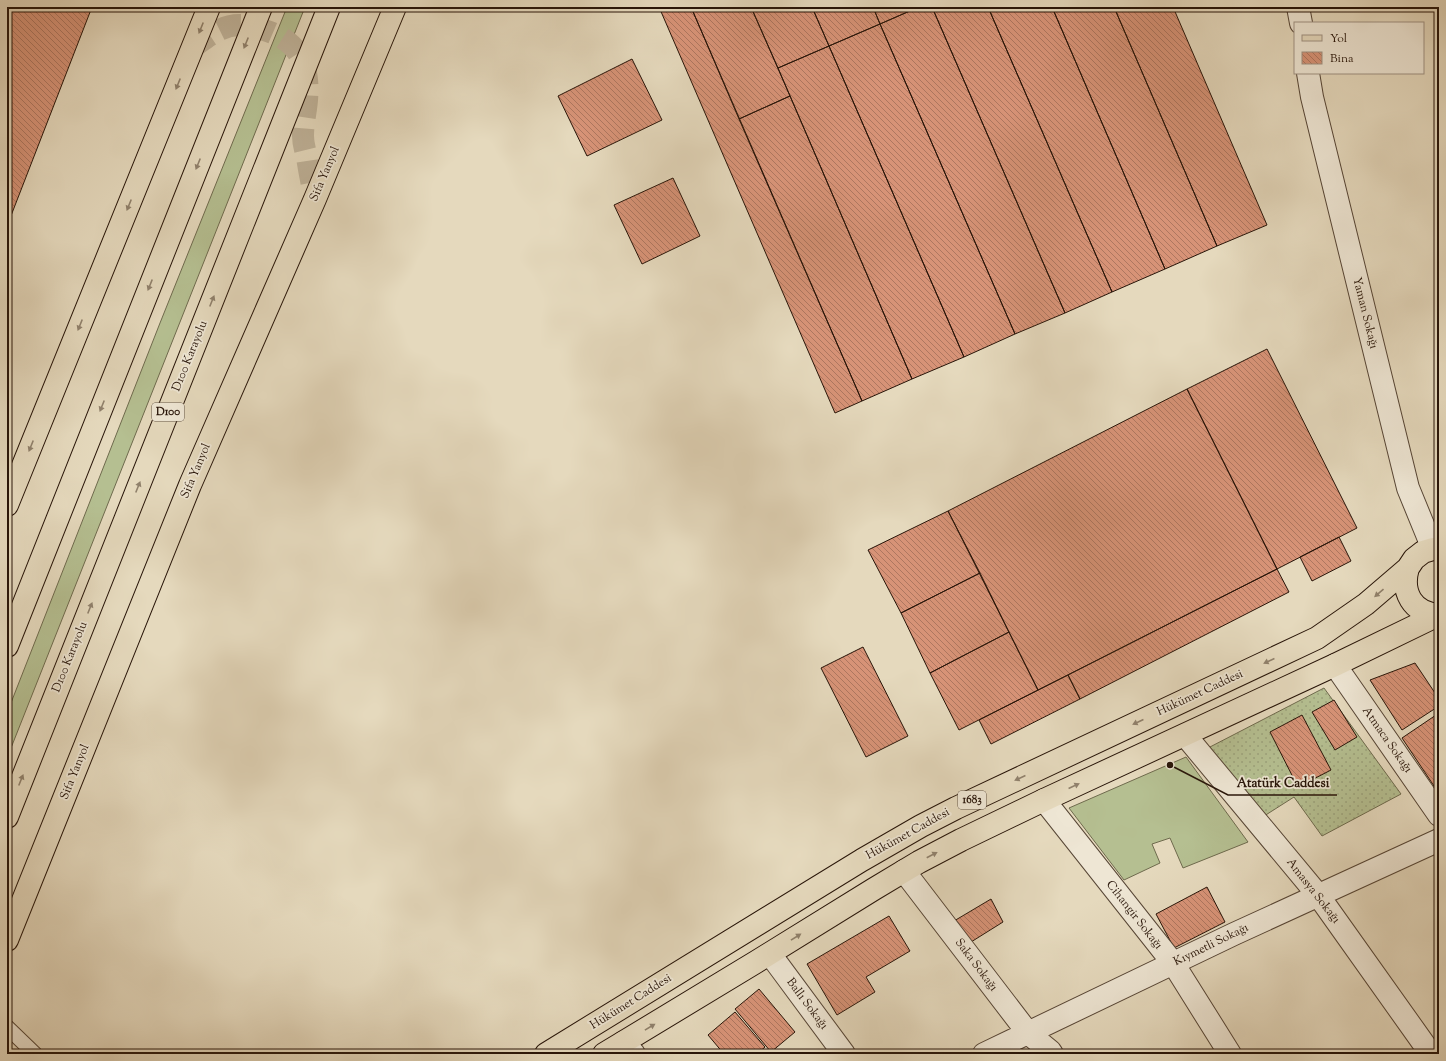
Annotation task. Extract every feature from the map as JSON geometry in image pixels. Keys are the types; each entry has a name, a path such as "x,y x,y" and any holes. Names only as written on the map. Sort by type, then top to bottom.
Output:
{"main road":[{"path":"8,502 209,7"},
{"path":"7,646 261,7"},
{"name":"D100 Karayolu","path":"7,817 329,7"},
{"name":"Sifa Yanyol","path":"7,940 190,485 315,199 395,7"},
{"name":"Hükümet Caddesi","path":"546,1054 862,860 922,826 956,808 1317,638 1366,604 1408,568 1414,558 1423,552 1436,549"},
{"path":"1408,568 1405,578 1406,589 1410,599 1418,608 1427,613 1438,615"},
{"name":"1683","path":"604,1054 629,1048 770,954 904,871 961,840 1335,665 1438,615"}],"street":[{"path":"1298,7 1301,22"},
{"name":"Yaman Sokağı","path":"1308,74 1314,104 1408,488 1436,549"},
{"name":"Atmaca Sokağı","path":"1335,665 1439,815"},
{"name":"Amasya Sokağı","path":"1185,735 1318,895 1431,1054"},
{"name":"Cihangir Sokağı","path":"1044,800 1173,963 1230,1054"},
{"name":"Kıymetli Sokağı","path":"984,1054 1173,963 1439,840"},
{"name":"Saka Sokağı","path":"904,871 1028,1033 1052,1054"},
{"name":"Ballı Sokağı","path":"770,954 844,1054"}],"lane":[{"path":"7,1027 35,1054"}],"green space":[{"path":"287,7 305,7 7,758 7,713 160,323"},
{"path":"1324,688 1401,794 1322,836 1294,797 1261,818 1208,748"},
{"path":"1186,757 1248,842 1183,868 1170,838 1152,844 1160,863 1124,880 1069,808"}],"building":[{"path":"7,7 92,7 7,226"},
{"path":"659,7 691,7 862,401 835,413"},
{"path":"691,7 751,7 790,96 739,119"},
{"path":"751,7 812,7 829,46 778,68"},
{"path":"812,7 873,7 880,24 829,46"},
{"path":"873,7 919,7 880,24"},
{"path":"919,7 932,7 1065,313 1015,334 880,24"},
{"path":"932,7 988,7 1112,292 1065,313"},
{"path":"988,7 1052,7 1165,269 1112,292"},
{"path":"1052,7 1114,7 1217,246 1165,269"},
{"path":"1114,7 1173,7 1267,225 1217,246"},
{"path":"880,24 1015,334 964,357 829,46"},
{"path":"829,46 964,357 912,379 778,68"},
{"path":"632,59 662,120 587,156 558,96"},
{"path":"790,96 912,379 862,401 739,119"},
{"path":"673,178 700,236 642,264 614,205"},
{"path":"1267,349 1357,528 1277,569 1187,389"},
{"path":"1187,389 1277,569 1038,690 948,511"},
{"path":"948,511 980,573 901,613 868,550"},
{"path":"1339,537 1351,561 1312,581 1300,557"},
{"path":"1277,569 1289,592 1080,699 1068,675"},
{"path":"980,573 1009,632 930,673 901,613"},
{"path":"1009,632 1038,690 959,730 930,673"},
{"path":"863,647 908,736 866,757 821,668"},
{"path":"1415,663 1439,699 1439,706 1402,730 1370,680"},
{"path":"1068,675 1080,699 991,744 979,720"},
{"path":"1334,700 1357,737 1335,750 1312,712"},
{"path":"1439,713 1439,791 1438,792 1402,738"},
{"path":"1302,715 1331,770 1298,787 1270,732"},
{"path":"1207,887 1225,922 1174,948 1156,914"},
{"path":"991,899 1003,922 971,942 954,921"},
{"path":"889,916 910,951 866,977 875,992 837,1015 807,964"},
{"path":"759,989 795,1032 771,1052 735,1009"},
{"path":"735,1012 765,1047 757,1054 724,1054 708,1035"}],"tunnel":[{"path":"192,48 210,35 225,27 233,25 242,25 264,30 276,35 294,47 304,65 306,75 307,100 303,127 303,139 315,199"}],"place":[{"name":"Atatürk Caddesi","path":"1170,765"}]}
